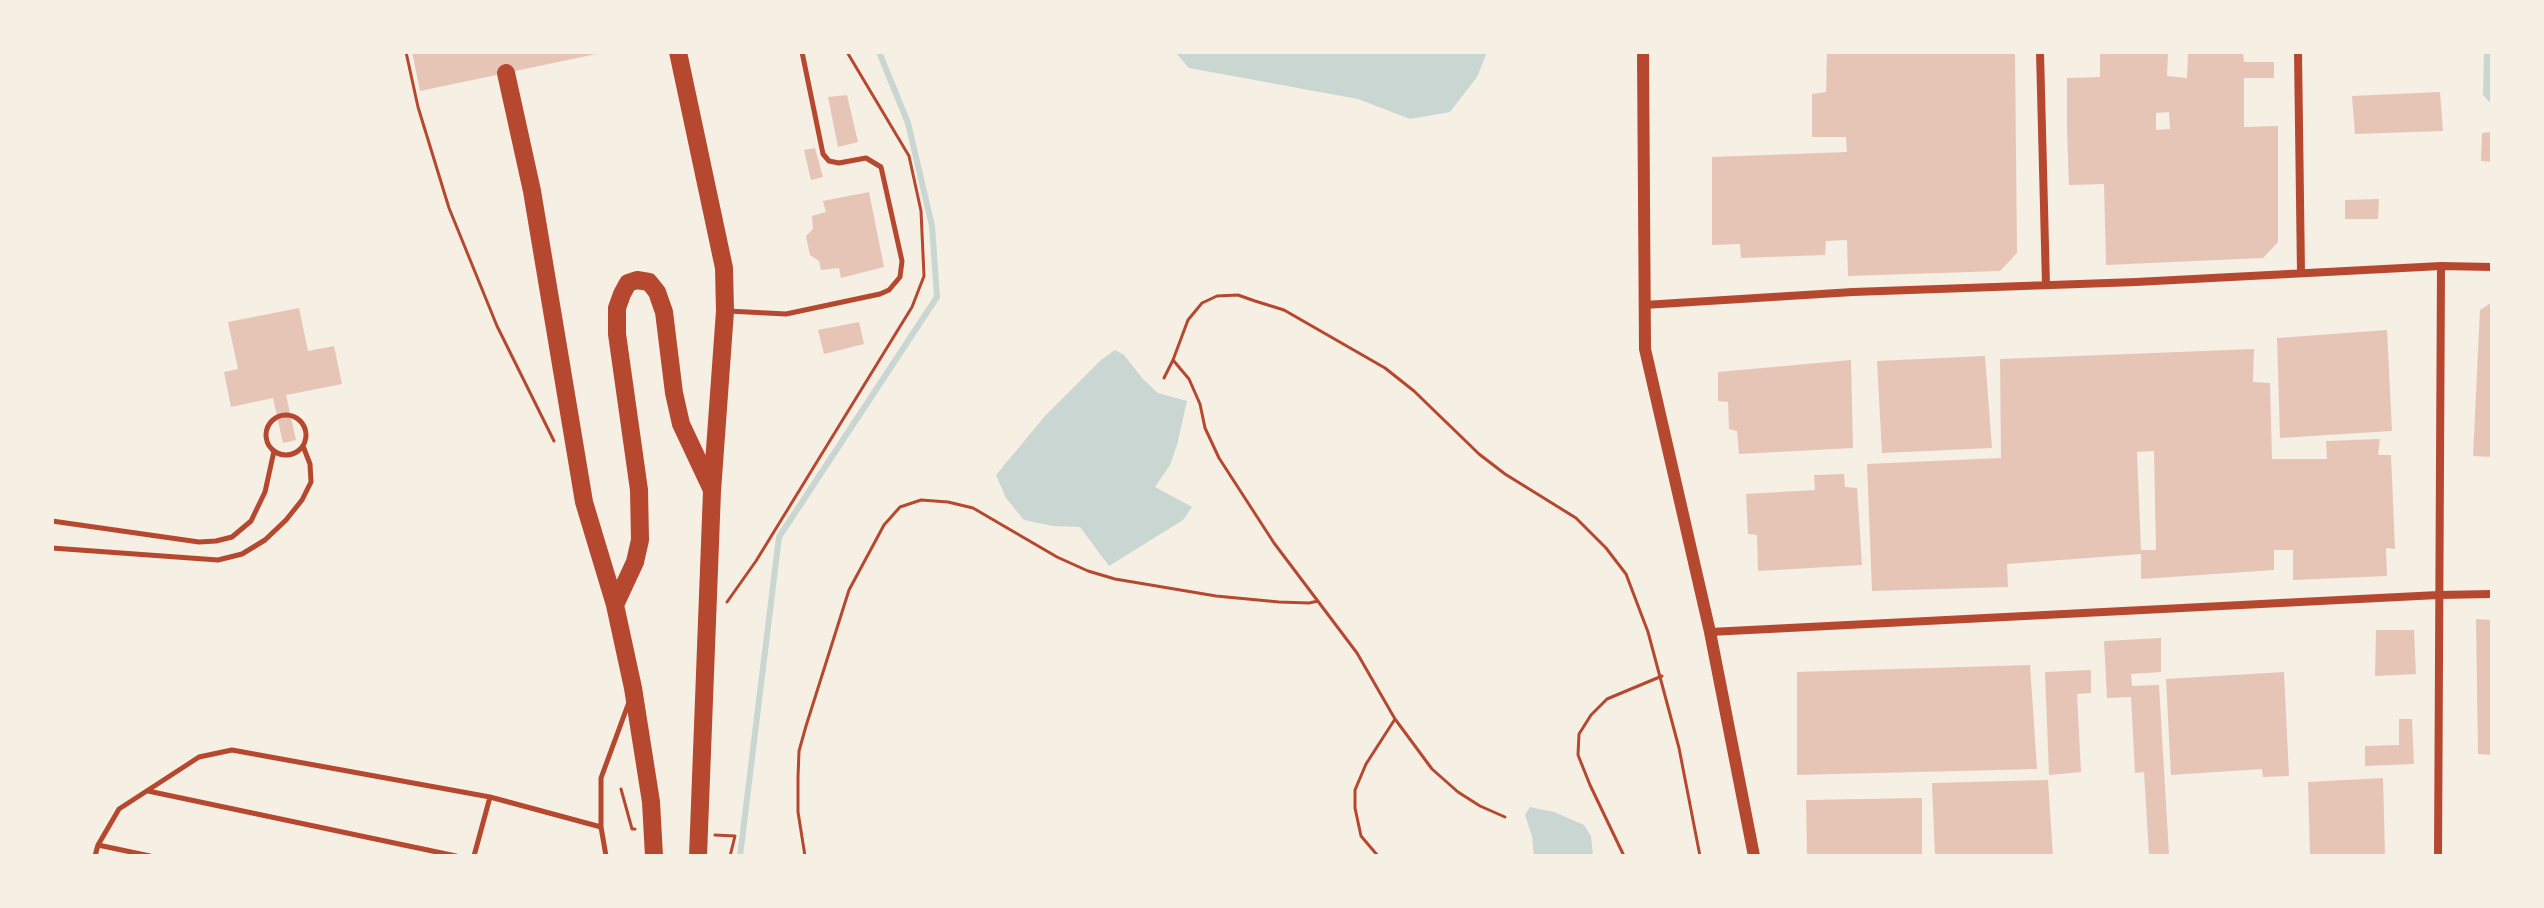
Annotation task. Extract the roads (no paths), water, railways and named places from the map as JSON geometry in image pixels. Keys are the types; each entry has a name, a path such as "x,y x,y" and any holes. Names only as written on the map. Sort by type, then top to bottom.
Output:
{"highway":[{"path":"678,52 724,268 725,311 712,491 698,856"},
{"path":"506,73 532,191 584,502 615,605 633,688 651,802 654,856"},
{"path":"615,605 635,562 640,540 639,490 617,334 617,308 628,283 637,280 649,282 657,292 664,312 681,424 712,491"}],"street":[{"path":"1643,52 1645,349 1710,632 1754,856"},
{"path":"2040,52 2046,285"},
{"path":"2298,52 2301,273"},
{"path":"1644,305 1853,292 2441,266 2492,267"},
{"path":"2438,856 2441,266"},
{"path":"1710,632 2492,594"}],"lane":[{"path":"725,311 786,314 880,294 889,290 900,277 902,261 881,167 866,158 839,163 829,161 823,154 802,52"},
{"path":"282,415 295,417 306,433 303,446 286,455 274,451 266,440 271,422 282,415"},
{"path":"52,548 204,560 242,554 265,540 302,500 311,482 310,464 303,446"},
{"path":"52,521 199,542 232,537 251,521 265,492 274,451"},
{"path":"606,856 601,827 601,778 633,688"},
{"path":"95,856 119,809 199,757 232,750 490,797 601,827"},
{"path":"148,790 456,856"},
{"path":"474,856 490,797"},
{"path":"98,845 150,856"}],"waterway":[{"path":"740,856 779,537 937,297 932,226 908,123 879,52"}]}
